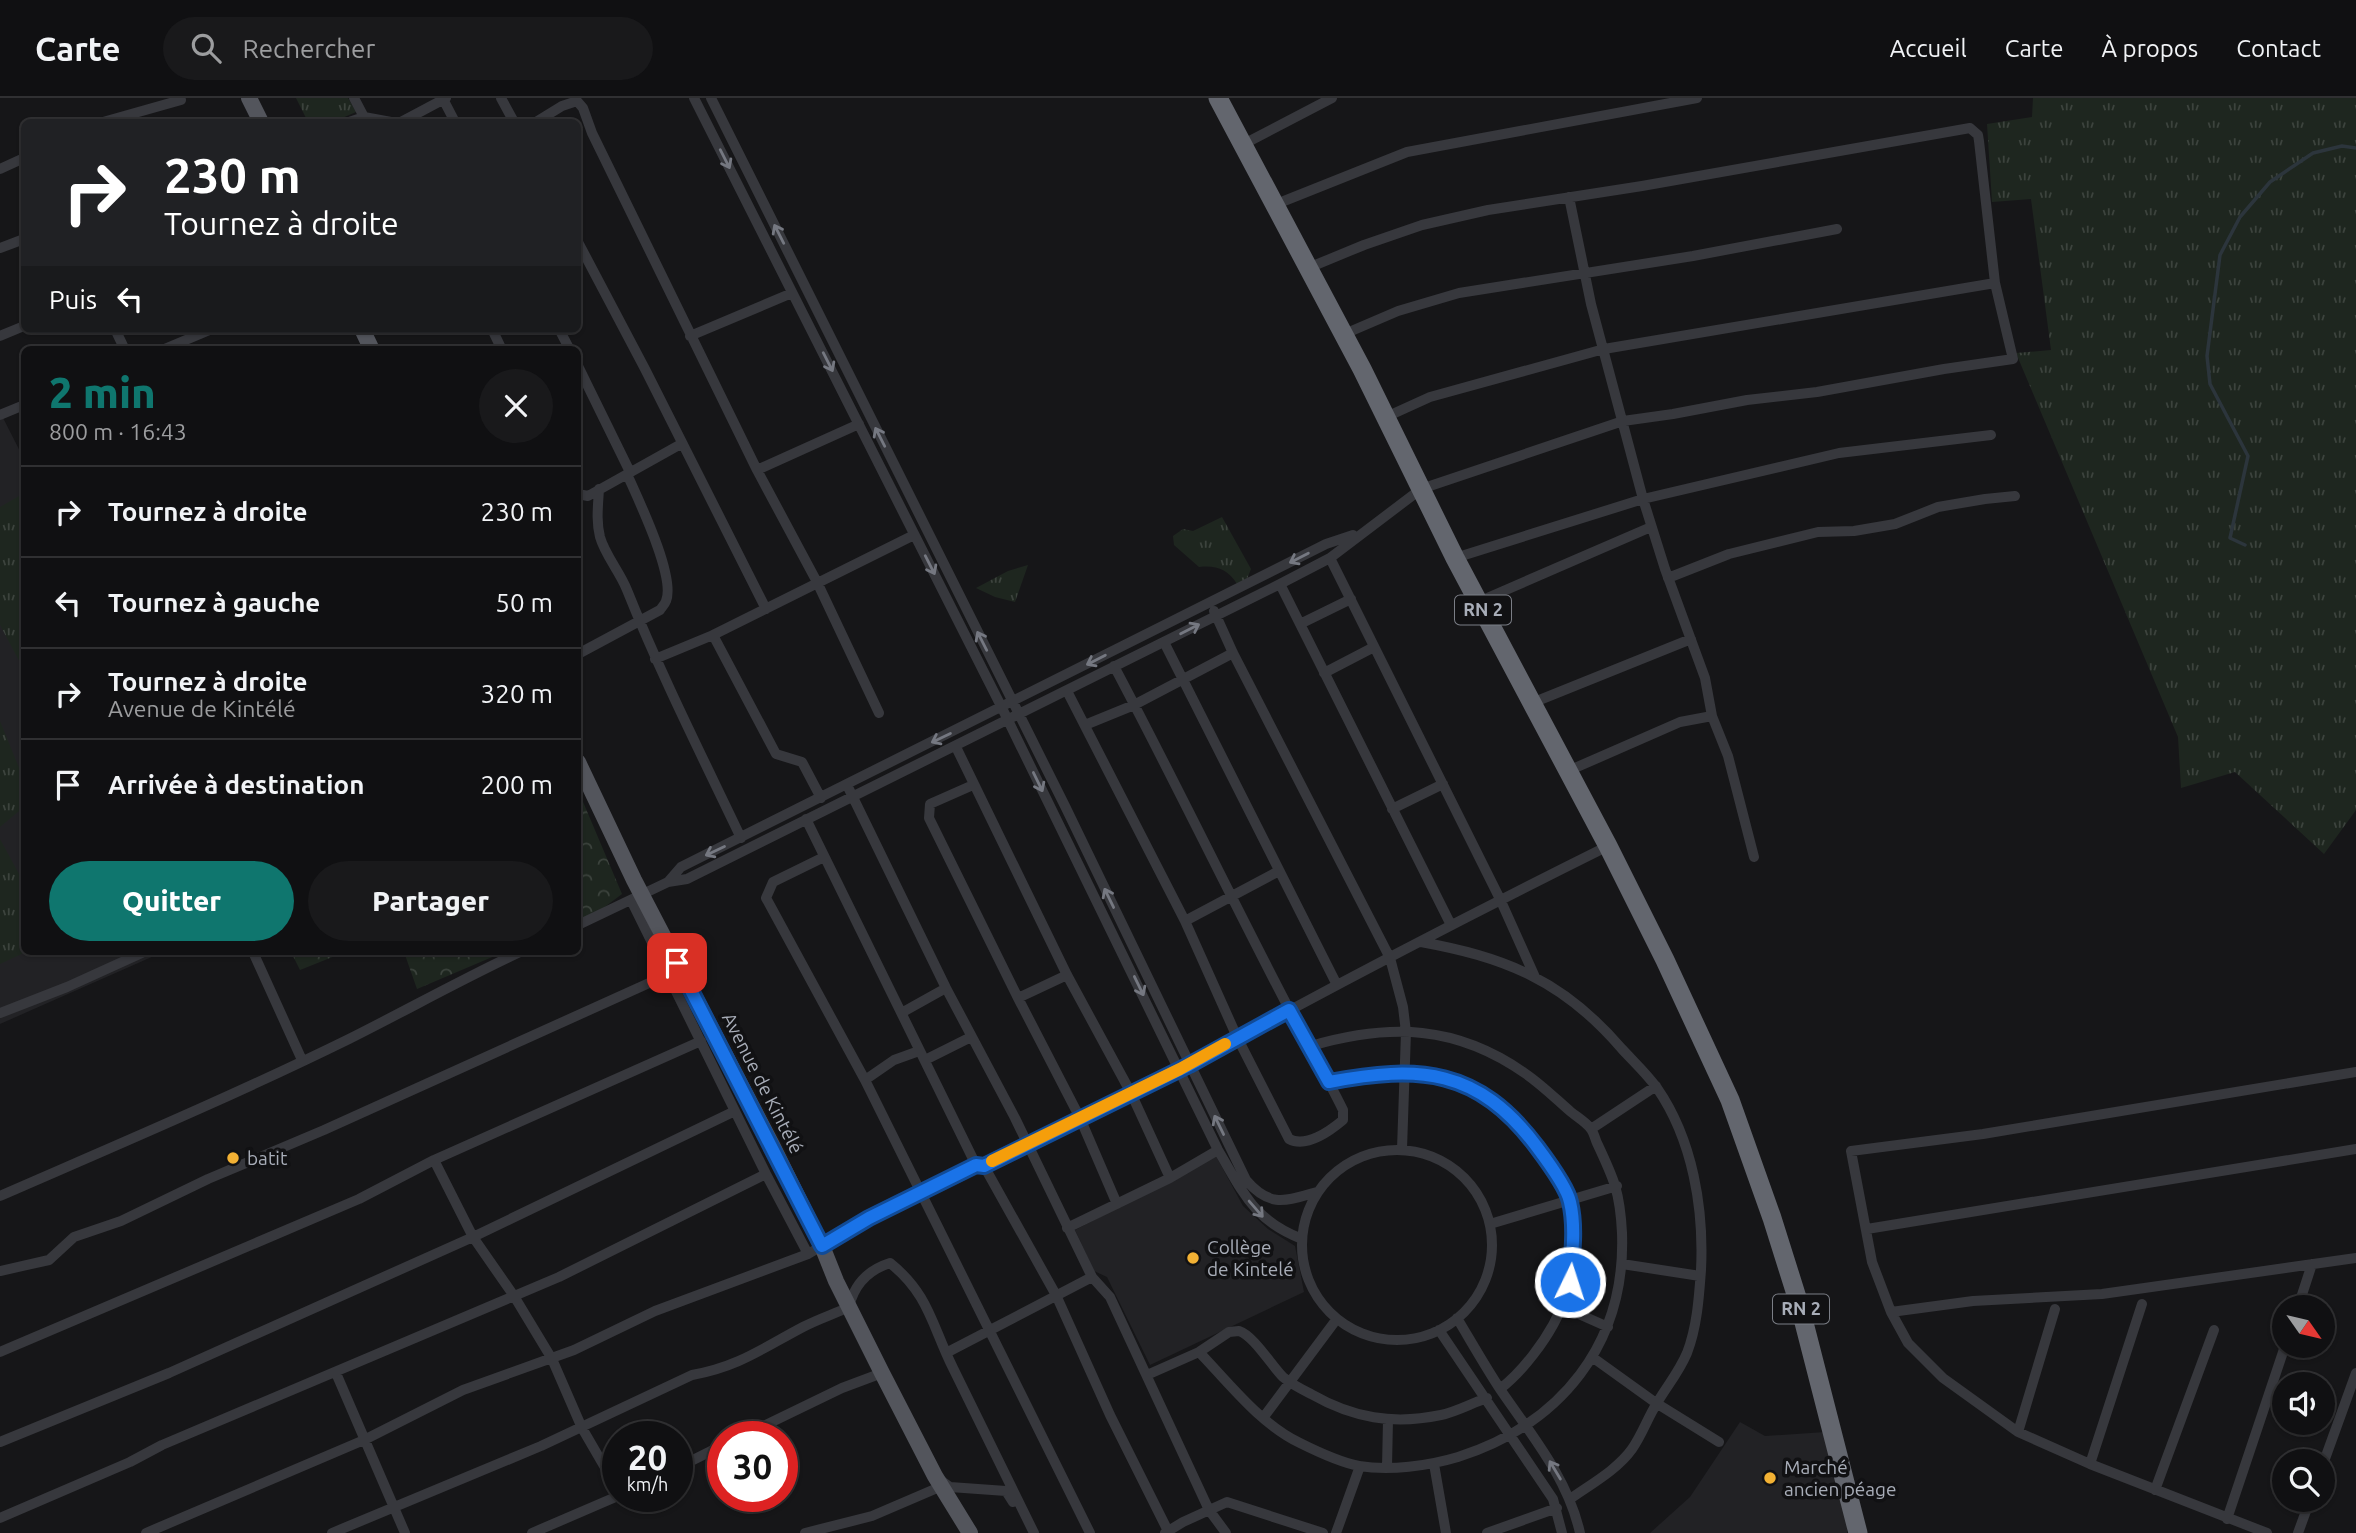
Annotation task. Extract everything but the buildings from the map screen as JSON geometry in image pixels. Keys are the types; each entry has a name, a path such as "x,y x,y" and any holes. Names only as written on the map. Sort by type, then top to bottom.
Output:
{"highway":[{"name":"RN 2","path":"1218,98 1386,417 1455,558 1608,846 1659,947 1730,1100 1800,1307 1858,1533"},
{"name":"RN 2","path":"1850,1495 1850,1533"}],"main road":[{"path":"249,98 260,119"},
{"name":"Avenue de Kintélé","path":"581,769 636,897 815,1250 849,1307 939,1481 970,1533"}],"street":[{"path":"354,98 364,117"},
{"path":"500,98 512,119"},
{"path":"694,98 1008,721 1245,1180 1257,1193 1277,1201 1317,1192"},
{"path":"711,98 1020,715 1185,1067 1218,1150 1244,1195 1264,1218 1280,1230 1302,1239"},
{"path":"1242,145 1332,98"},
{"path":"1274,205 1407,152 1697,98"},
{"path":"405,119 427,102 445,99 454,119"},
{"path":"114,119 181,100"},
{"path":"541,119 562,106 577,101 583,107 592,133 690,336 817,582 879,713"},
{"path":"358,119 374,119"},
{"path":"581,924 668,882 687,879 1280,584 1330,558 1421,489 1623,421 1747,400 1817,393 2013,359 1995,283 1978,135 1970,128 1642,186 1488,210 1422,225 1308,268"},
{"path":"0,169 21,159"},
{"path":"1569,197 1591,304 1643,499 1668,578 1705,678 1712,716 1728,755 1754,857"},
{"path":"1342,335 1398,310 1459,293 1838,229"},
{"path":"0,248 21,240"},
{"path":"581,248 766,609"},
{"path":"1386,417 1430,397 1604,349 1995,283"},
{"path":"690,336 792,293"},
{"path":"0,336 21,327"},
{"path":"172,346 202,333"},
{"path":"581,372 629,473 668,582 667,600 660,610 581,652"},
{"path":"0,415 21,406"},
{"path":"757,470 859,424"},
{"path":"1455,558 1643,499 1839,453 1991,435"},
{"path":"581,495 588,496 681,444"},
{"path":"599,489 597,518 601,541 626,588 638,622 741,838"},
{"path":"1668,578 1729,554 1818,533 1854,531 1895,524 1938,507 2014,496"},
{"path":"1478,602 1651,527"},
{"path":"668,882 681,867 1326,544 1362,532"},
{"path":"656,659 713,635 914,535"},
{"path":"1330,558 1500,899 1535,977"},
{"path":"1280,584 1451,925"},
{"path":"1300,624 1350,599"},
{"path":"1212,603 1233,653 1390,958 1403,1007 1406,1032 1402,1149"},
{"path":"713,635 776,754 802,762 821,798"},
{"path":"1532,703 1691,639"},
{"path":"1164,642 1337,985"},
{"path":"1324,673 1374,647"},
{"path":"1085,725 1134,705 1233,653"},
{"path":"1067,691 1185,921 1237,1037 1289,1139 1300,1142 1329,1131 1343,1120 1343,1110 1311,1046 1289,1010 1114,666"},
{"path":"1568,771 1681,722 1712,716"},
{"path":"956,747 1067,975 1132,1093 1170,1178"},
{"path":"1392,810 1443,784"},
{"path":"847,785 1092,1277 1110,1297 1209,1510 1226,1533"},
{"path":"973,785 930,804 929,818 1080,1118 1118,1205"},
{"path":"806,819 903,1012 922,1056 980,1165 1056,1295 1110,1416 1167,1532 1227,1502 1323,1533"},
{"path":"147,1533 364,1440 463,1390 552,1359 655,1311 815,1250 869,1218 1185,1067 1500,899 1608,846"},
{"path":"824,857 773,882 766,898 865,1080 1090,1533"},
{"path":"1185,921 1279,871"},
{"path":"636,897 669,974 766,1174 815,1250"},
{"path":"1421,942 1486,957 1535,977 1602,1026 1656,1086 1682,1136 1694,1178 1702,1237 1699,1303 1687,1352 1678,1373 1656,1404 1632,1450 1604,1475 1570,1499"},
{"path":"0,1013 67,987 137,955"},
{"path":"254,955 302,1060"},
{"path":"0,1196 302,1060 514,955"},
{"path":"0,1271 49,1260 74,1237 121,1221 208,1179 324,1130 669,974"},
{"path":"1018,998 1067,975"},
{"path":"903,1012 946,988"},
{"path":"1199,1352 1263,1418 1297,1442 1337,1460 1360,1466 1387,1467 1434,1464 1474,1452 1526,1426 1568,1390 1592,1357 1608,1326 1618,1295 1622,1264 1621,1216 1616,1186 1591,1129 1536,1081 1506,1060 1476,1045 1446,1036 1382,1030 1345,1036 1311,1046"},
{"path":"865,1080 894,1060 922,1056 971,1037"},
{"path":"0,1353 359,1199 434,1160 701,1041"},
{"path":"1329,1082 1373,1074 1404,1072 1441,1076 1479,1091 1525,1130 1550,1165 1570,1200 1573,1242 1570,1282 1563,1307 1545,1339 1517,1375 1500,1389"},
{"path":"2267,1533 2090,1464 2018,1432 1943,1378 1908,1343 1891,1312 1872,1262 1851,1151 1983,1134 2356,1072"},
{"path":"1591,1129 1656,1086"},
{"path":"0,1442 169,1373 473,1237 735,1111"},
{"path":"1402,1149 1432,1156 1458,1172 1478,1195 1490,1224 1492,1250 1487,1275 1475,1299 1457,1318 1439,1330 1413,1339 1386,1340 1360,1333 1336,1320 1318,1299 1305,1274 1302,1239 1308,1209 1317,1192 1340,1168 1369,1153 1402,1149"},
{"path":"1867,1229 2356,1149"},
{"path":"1067,1228 1118,1205 1218,1150"},
{"path":"434,1160 473,1237 514,1296 552,1359 582,1428 602,1462"},
{"path":"0,1518 130,1462 162,1445 559,1277 766,1174"},
{"path":"1490,1224 1616,1186"},
{"path":"1891,1312 1973,1301 2102,1294 2356,1258"},
{"path":"332,1533 582,1428 692,1375 717,1371 740,1362 805,1326 849,1307 852,1292 865,1277 876,1267 890,1263 916,1288 927,1305 946,1353 1034,1533"},
{"path":"1622,1264 1700,1276"},
{"path":"2302,1295 2312,1264"},
{"path":"946,1353 1092,1277"},
{"path":"2090,1464 2142,1304"},
{"path":"1563,1307 1608,1326"},
{"path":"2018,1432 2054,1309"},
{"path":"1457,1318 1500,1389 1557,1472 1570,1499 1580,1533"},
{"path":"1263,1418 1336,1320"},
{"path":"1439,1330 1557,1508 1562,1533"},
{"path":"2155,1490 2214,1330"},
{"path":"1147,1375 1199,1352 1229,1332 1243,1331 1289,1382 1332,1406 1364,1417 1388,1420 1443,1415 1486,1398"},
{"path":"1592,1357 1656,1404 1718,1442"},
{"path":"2227,1519 2281,1358"},
{"path":"336,1373 405,1533"},
{"path":"774,1421 842,1388 882,1373"},
{"path":"2329,1449 2356,1373"},
{"path":"1387,1467 1388,1420"},
{"path":"1434,1464 1446,1533"},
{"path":"1336,1533 1360,1466"},
{"path":"805,1533 872,1516 939,1481 950,1487 1006,1491 1034,1533"},
{"path":"532,1533 602,1503"},
{"path":"1488,1533 1557,1508"},
{"path":"2298,1533 2306,1512"}],"shaded area":[{"path":"0,412 21,453 21,955 156,955 0,1024"},
{"name":"Collège de Kintelé","path":"1216,1156 1243,1206 1268,1229 1295,1246 1304,1292 1150,1365 1107,1277 1094,1271 1075,1230"},
{"name":"Marché ancien péage","path":"1740,1422 1765,1436 1825,1432 1847,1521 1847,1533 1650,1533 1690,1497"}],"green space":[{"path":"296,98 348,98 356,112 340,119 306,119"},
{"path":"2033,98 2356,98 2356,810 2324,854 2235,772 2181,788 2178,737 2016,353 2051,350 2031,199 1992,202 1987,124 2032,117"},
{"path":"19,496 21,500 21,664 0,625 0,507"},
{"path":"1222,517 1251,569 1245,584 1237,584 1221,569 1199,567 1174,545 1173,536 1183,529 1193,531"},
{"path":"1028,565 1015,602 976,588 1008,571"},
{"path":"0,721 21,773 21,810 0,827"},
{"path":"581,797 622,894 602,909 581,919"},
{"path":"0,839 21,878 21,954 0,964"},
{"path":"292,955 338,955 300,970"},
{"path":"405,955 497,955 417,989"}],"waterway":[{"path":"2245,545 2230,538 2248,456 2210,384 2207,356 2220,255 2240,217 2270,182 2313,153 2342,146 2356,148"}],"slow traffic":[{"path":"992,1161 1180,1069 1225,1044"}],"place":[{"name":"batit","path":"233,1158"},
{"name":"Collège de Kintelé","path":"1193,1258"},
{"name":"Marché ancien péage","path":"1770,1478"}],"route":[{"path":"677,963 822,1246 869,1218 976,1165 984,1166 1180,1069 1289,1010 1329,1082 1373,1074 1404,1072 1441,1076 1479,1091 1525,1130 1550,1165 1570,1200 1573,1242 1570,1282"}]}
